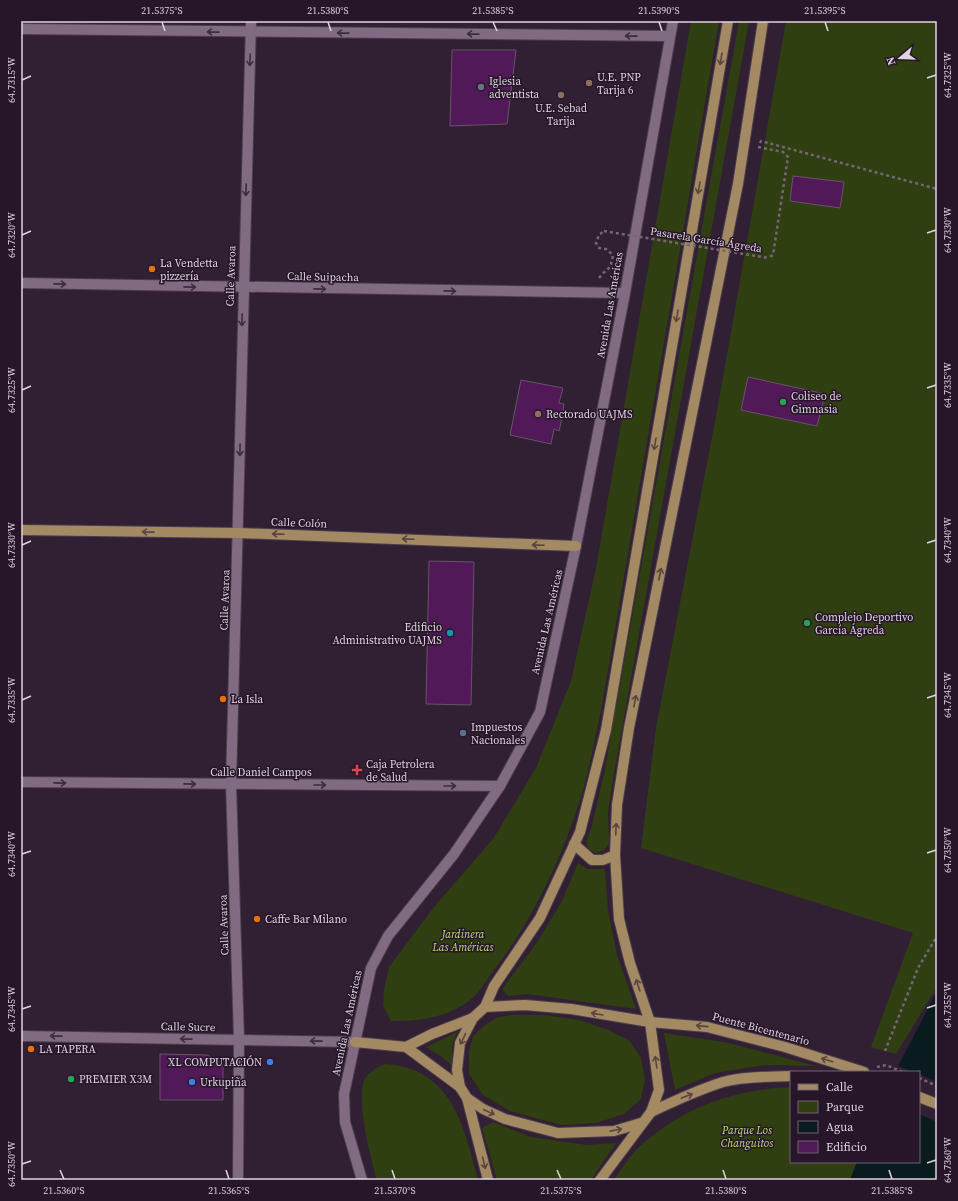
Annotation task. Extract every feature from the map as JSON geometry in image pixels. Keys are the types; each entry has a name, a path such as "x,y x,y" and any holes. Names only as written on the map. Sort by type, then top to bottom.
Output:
{"main road":[{"path":"460,1087 457,1070 460,1044 473,1018 484,1007 494,986 540,918 580,832 606,730 728,21"},
{"path":"651,1112 659,1090 650,1022 630,963 619,918 615,855 617,805 629,728 738,184 763,21"},
{"name":"Calle Colón","path":"21,530 238,533 576,546"},
{"path":"574,844 592,860 603,860 615,855"},
{"name":"Puente Bicentenario","path":"484,1007 525,1005 571,1009 650,1022 707,1027 785,1047 861,1071"},
{"path":"406,1047 432,1034 473,1018"},
{"path":"355,1042 406,1047 460,1087 467,1098 488,1180"},
{"path":"600,1180 641,1123 651,1112 675,1100 724,1082 761,1077 790,1076"},
{"path":"920,1097 937,1104"},
{"path":"467,1098 483,1109 505,1119 558,1132 614,1131 641,1123"}],"street":[{"name":"Calle Avaroa","path":"238,1180 239,1040 231,784 251,21"},
{"name":"Avenida Las Américas","path":"362,1180 345,1122 344,1094 371,968 388,936 454,854 500,786 540,712 576,546 625,293 673,21"},
{"path":"21,29 670,36"},
{"name":"Calle Suipacha","path":"21,283 243,288 625,293"},
{"name":"Calle Daniel Campos","path":"21,782 500,786"},
{"name":"Calle Sucre","path":"21,1036 355,1042"}],"path":[{"name":"Pasarela García Ágreda","path":"588,293 600,275 606,273 611,266 612,255 606,249 599,248 596,243 599,235 604,231 768,258 773,255 788,157 783,152 760,148 760,142 937,189"},
{"path":"885,1051 918,968 937,936"},
{"path":"886,1065 901,1071"},
{"path":"920,1078 937,1086"}],"green space":[{"name":"Jardinera Las Américas","path":"691,21 719,21 601,711 584,787 559,858 537,903 525,925 478,992 463,1005 444,1014 412,1021 391,1021 383,1006 384,990 389,967 434,907 493,839 536,768 571,681 596,568"},
{"path":"739,21 749,21 614,773 608,811 609,843 604,850 596,853 589,849 586,842 591,829 604,774"},
{"name":"Complejo Deportivo García Ágreda","path":"786,21 937,21 937,987 896,1054 871,1047 913,933 641,848 656,728 717,411"},
{"name":"Jardinera Las Américas","path":"578,863 587,869 605,869 608,911 617,955 636,1009 528,994 508,996 502,989 536,944 562,901"},
{"path":"511,1015 544,1015 579,1020 606,1029 629,1040 641,1058 645,1080 641,1099 624,1114 596,1123 561,1125 510,1111 483,1095 469,1074 469,1051 473,1036 485,1025 498,1017"},
{"path":"457,1032 452,1046 452,1066 441,1056 426,1047"},
{"path":"664,1033 729,1043 816,1066 766,1065 715,1073 675,1090"},
{"path":"385,1064 408,1068 426,1076 440,1088 451,1103 460,1121 478,1180 377,1180 363,1119 362,1094 363,1084 366,1077 375,1069"},
{"name":"Parque Los Changuitos","path":"790,1087 790,1163 857,1163 850,1180 614,1180 629,1158 640,1146 657,1132 674,1121 710,1103 749,1092"},
{"path":"493,1122 531,1137 587,1145 616,1143 591,1180 497,1180 482,1128"}],"water":[{"path":"937,991 937,1180 850,1180 857,1163 920,1163 920,1071 896,1071"}],"pier":[{"path":"896,1065 911,1071 893,1071"},
{"path":"920,1074 937,1082 937,1122 920,1114"}],"building":[{"name":"Iglesia adventista","path":"452,50 516,50 507,124 450,126"},
{"path":"793,176 844,182 840,208 790,201"},
{"name":"Coliseo de Gimnasia","path":"748,377 825,394 817,426 741,410"},
{"name":"Rectorado UAJMS","path":"521,380 563,388 559,403 564,404 562,418 559,431 554,429 551,444 510,435"},
{"name":"Edificio Administrativo UAJMS","path":"429,561 474,562 471,705 426,704"},
{"name":"Urkupiña","path":"160,1054 207,1055 223,1064 223,1100 160,1100"}],"place":[{"name":"U.E. PNP Tarija 6","path":"589,83"},
{"name":"Iglesia adventista","path":"481,87"},
{"name":"U.E. Sebad Tarija","path":"561,95"},
{"name":"La Vendetta pizzería","path":"152,269"},
{"name":"Coliseo de Gimnasia","path":"783,402"},
{"name":"Rectorado UAJMS","path":"538,414"},
{"name":"Complejo Deportivo García Ágreda","path":"807,623"},
{"name":"Edificio Administrativo UAJMS","path":"450,633"},
{"name":"La Isla","path":"223,699"},
{"name":"Impuestos Nacionales","path":"463,733"},
{"name":"Caja Petrolera de Salud","path":"357,770"},
{"name":"Caffe Bar Milano","path":"257,919"},
{"name":"LA TAPERA","path":"31,1049"},
{"name":"XL COMPUTACIÓN","path":"270,1062"},
{"name":"PREMIER X3M","path":"71,1079"},
{"name":"Urkupiña","path":"192,1082"}]}
